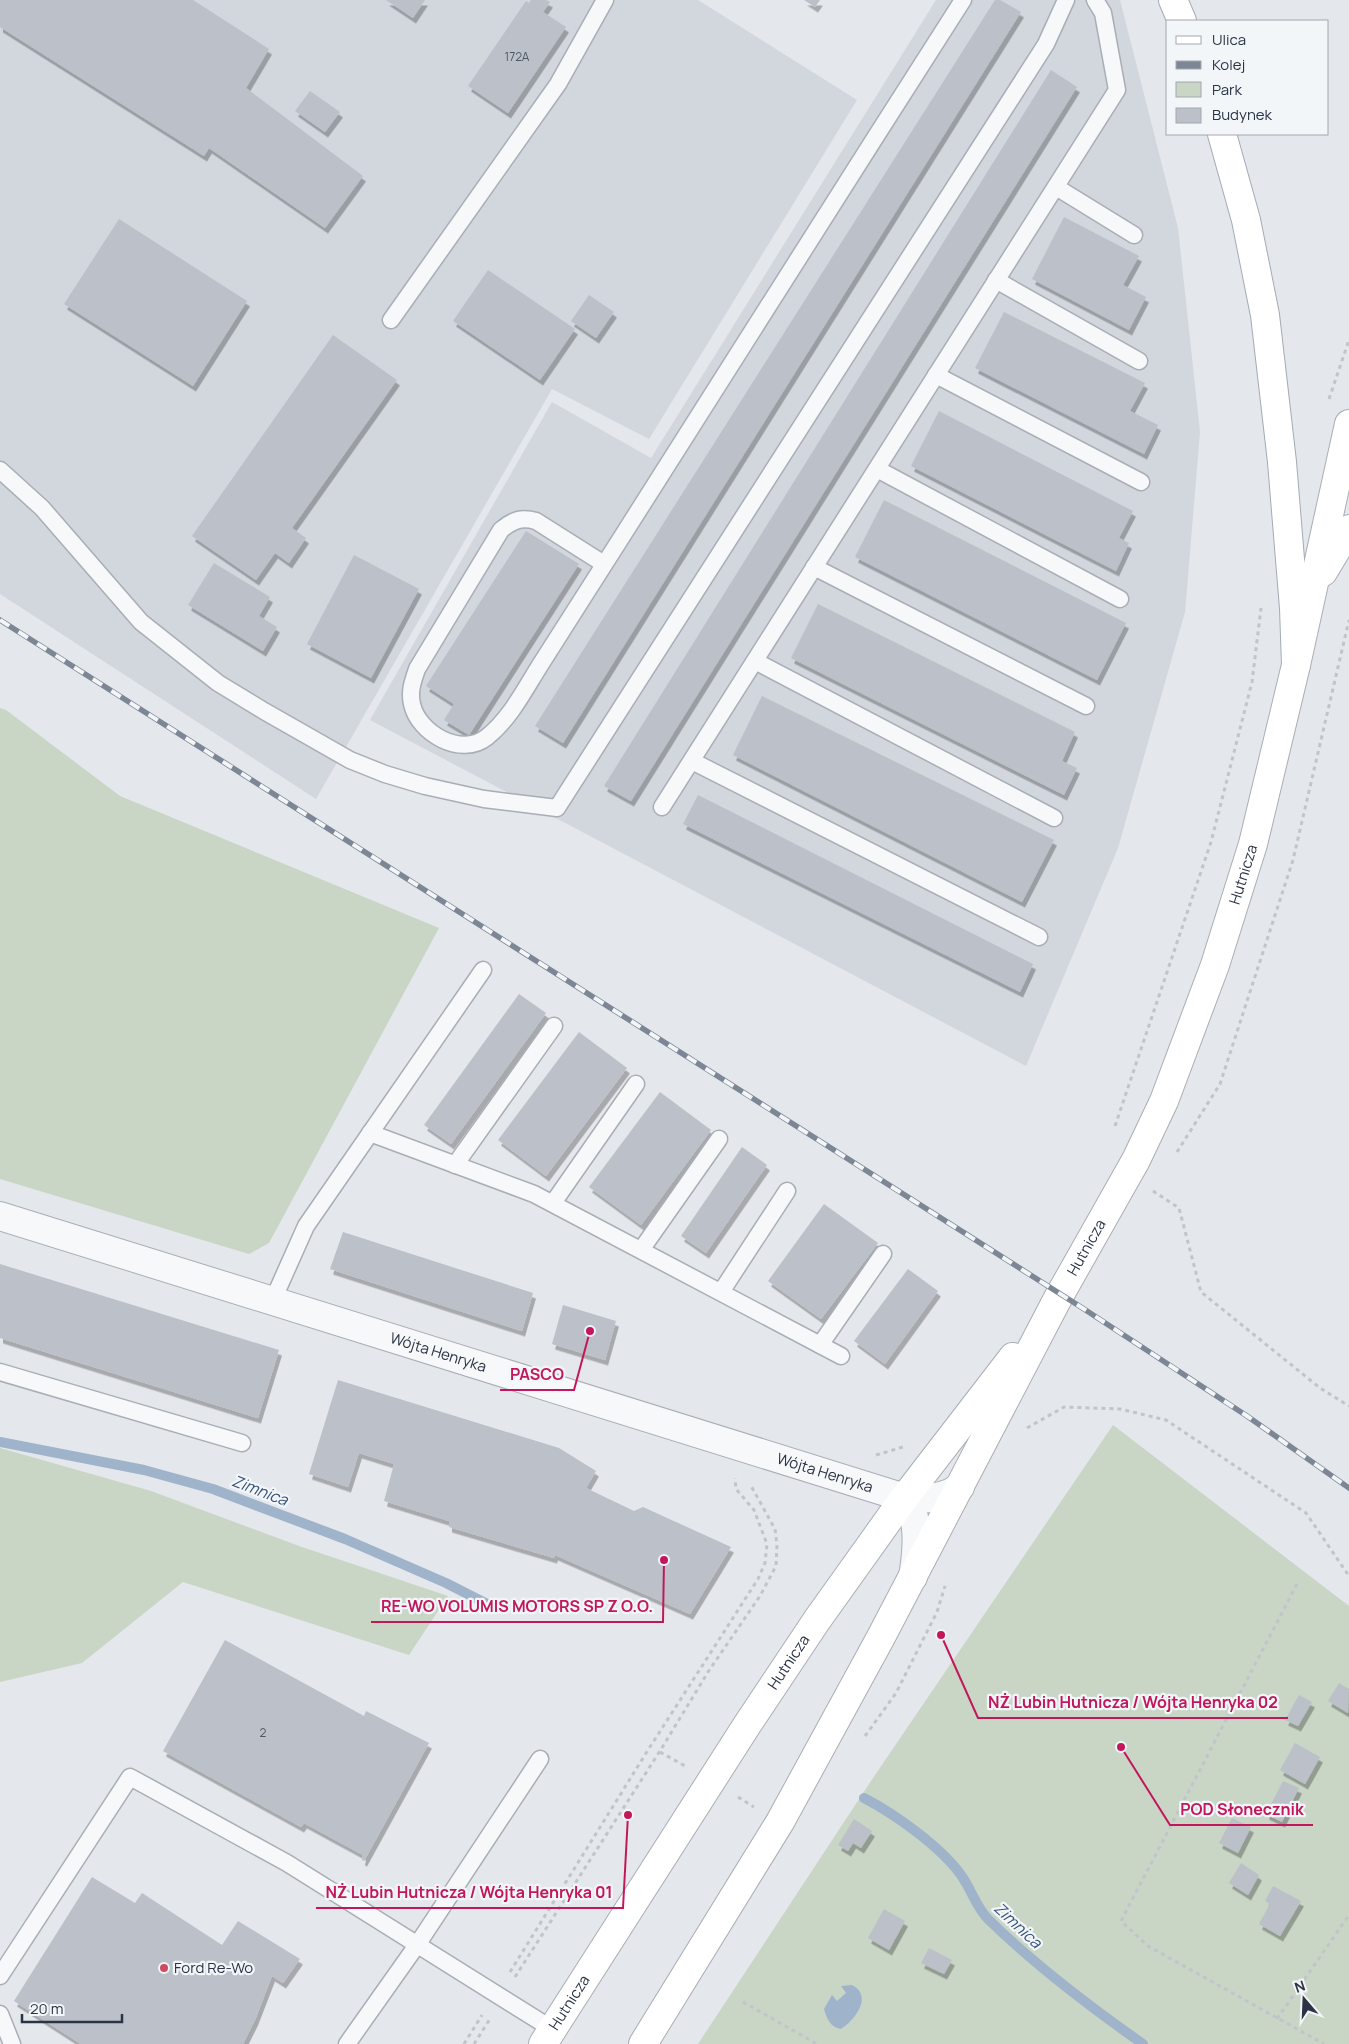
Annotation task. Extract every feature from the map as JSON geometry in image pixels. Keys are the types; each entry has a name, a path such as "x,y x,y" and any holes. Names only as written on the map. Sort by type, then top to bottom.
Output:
{"main road":[{"path":"1173,0 1182,20"},
{"path":"1222,135 1250,234 1265,315 1283,472 1294,608 1296,665"},
{"name":"Hutnicza","path":"643,2044 780,1822 913,1577 1058,1298 1089,1247 1146,1142 1187,1044 1240,887 1296,665 1349,424"},
{"path":"1313,588 1349,529"},
{"name":"Hutnicza","path":"548,2036 798,1648 905,1498 1058,1298"}],"street":[{"name":"Wójta Henryka","path":"0,1216 750,1448 905,1498 924,1499 936,1497 960,1487"},
{"path":"905,1498 912,1509 915,1522 916,1553 913,1577"}],"lane":[{"path":"391,320 558,84 605,0"},
{"path":"604,564 536,521 524,518 512,521 501,530 417,669 410,689 412,705 418,720 432,734 454,743 470,744 486,738 513,708 963,0"},
{"path":"0,470 42,508 141,622 218,684 264,712 350,760 385,774 425,786 484,799 557,808 1046,44 1066,0"},
{"path":"662,807 1117,90 1103,12 1095,0"},
{"path":"1056,186 1134,235"},
{"path":"996,280 1139,361"},
{"path":"936,375 1141,482"},
{"path":"877,469 1120,599"},
{"path":"814,567 1086,706"},
{"path":"755,660 1054,818"},
{"path":"692,761 1039,937"},
{"path":"273,1300 306,1226 483,970"},
{"path":"455,1165 554,1026"},
{"path":"553,1203 636,1084"},
{"path":"370,1133 534,1194 841,1356"},
{"path":"641,1250 719,1139"},
{"path":"721,1292 787,1191"},
{"path":"820,1345 883,1254"},
{"path":"0,1372 242,1444"},
{"path":"347,2044 417,1945 540,1759"},
{"path":"0,1976 130,1777 287,1863 500,1995 548,2036"},
{"path":"0,2014 12,2044"}],"path":[{"path":"1327,404 1349,340"},
{"path":"1113,1134 1211,842 1252,682 1262,598"},
{"path":"1153,1190 1179,1208 1201,1292 1320,1388 1349,1406"},
{"path":"1024,1430 1064,1407 1120,1409 1166,1420 1306,1513 1349,1576"},
{"path":"867,1457 904,1446"},
{"path":"464,2044 500,1995 665,1744 708,1672 760,1596 776,1566 777,1544 775,1529 748,1479 750,1448"},
{"path":"474,2044 500,1995 648,1750 758,1579 765,1563 767,1544 754,1510 736,1489 735,1480 736,1470 750,1448"},
{"path":"1297,1584 1121,1921 1148,1946 1324,2044"},
{"path":"1277,2019 1349,1915"},
{"path":"743,2002 817,2044"}],"shaded area":[{"path":"0,0 698,0 857,100 649,439 552,389 316,799 0,594"},
{"path":"936,0 1120,0 1178,228 1200,432 1185,612 1118,848 1026,1066 370,720 552,402 651,458"}],"green space":[{"path":"0,708 6,710 120,796 439,928 269,1243 249,1254 0,1179"},
{"path":"1113,1425 1349,1606 1349,2044 698,2044 871,1781"},
{"path":"0,1448 151,1491 299,1546 448,1596 409,1655 183,1582 82,1663 0,1682"}],"water":[{"path":"852,1985 861,1995 862,2002 860,2008 846,2025 841,2029 837,2028 830,2022 824,2009 832,1995 837,2001 846,1993 841,1986"}],"building":[{"path":"0,0 193,0 269,49 246,88 363,176 325,228 209,148 204,156 0,27"},
{"path":"386,0 425,0 413,18"},
{"path":"531,0 546,0 550,2 543,12 566,27 508,113 468,86 526,1 529,3"},
{"path":"804,0 820,0 815,7"},
{"path":"995,0 1000,0 1021,12 563,743 535,726"},
{"path":"1051,70 1077,87 631,801 604,786"},
{"path":"310,91 340,112 325,132 295,111"},
{"path":"1064,217 1139,256 1123,285 1146,297 1129,330 1032,279"},
{"path":"119,219 247,301 193,386 64,304"},
{"path":"488,270 575,329 540,380 453,321"},
{"path":"589,295 614,312 596,338 571,321"},
{"path":"1004,312 1145,383 1130,411 1158,425 1144,454 975,368"},
{"path":"333,335 397,380 292,528 306,538 289,563 275,553 256,580 192,536"},
{"path":"939,411 1133,511 1119,538 1129,543 1116,571 911,466"},
{"path":"884,500 1126,623 1097,680 855,557"},
{"path":"526,531 579,564 469,735 444,720 454,704 426,686"},
{"path":"354,555 419,589 371,678 307,644"},
{"path":"214,563 270,597 259,616 277,627 263,651 188,605"},
{"path":"818,604 1075,732 1062,761 1077,768 1064,795 791,658"},
{"path":"762,696 1054,840 1022,902 733,755"},
{"path":"698,795 1033,964 1020,992 683,824"},
{"path":"519,994 546,1013 451,1144 424,1125"},
{"path":"579,1032 627,1068 546,1176 498,1140"},
{"path":"660,1092 711,1130 641,1225 589,1187"},
{"path":"742,1147 767,1165 706,1253 681,1236"},
{"path":"824,1204 878,1243 821,1319 768,1281"},
{"path":"343,1232 533,1293 522,1331 330,1269"},
{"path":"0,1264 279,1350 258,1418 0,1338"},
{"path":"908,1269 938,1291 885,1364 854,1341"},
{"path":"563,1305 616,1321 605,1360 552,1344"},
{"path":"338,1380 559,1448 596,1471 586,1488 634,1511 643,1507 731,1547 690,1614 555,1555 554,1558 449,1527 449,1521 384,1501 394,1464 359,1453 348,1487 309,1474"},
{"path":"225,1640 364,1716 366,1711 429,1743 364,1861 362,1860 363,1855 304,1823 301,1827 163,1751"},
{"path":"1339,1683 1349,1689 1348,1713 1328,1701"},
{"path":"1299,1695 1312,1702 1298,1726 1285,1720"},
{"path":"1295,1743 1320,1757 1305,1784 1280,1770"},
{"path":"1283,1781 1299,1788 1282,1822 1266,1814"},
{"path":"1232,1818 1251,1827 1238,1853 1219,1843"},
{"path":"854,1819 872,1831 861,1848 853,1843 848,1851 838,1845"},
{"path":"1241,1863 1259,1875 1248,1895 1229,1883"},
{"name":"Ford Re-Wo","path":"92,1877 135,1903 142,1893 222,1945 238,1921 300,1959 283,1983 272,1976 255,2020 243,2044 81,2044 14,2001"},
{"path":"1273,1886 1301,1901 1280,1936 1259,1924 1270,1904 1265,1901"},
{"path":"884,1909 905,1921 889,1950 868,1938"},
{"path":"929,1948 952,1960 944,1974 921,1963"}],"waterway":[{"name":"Zimnica","path":"0,1442 144,1470 213,1489 345,1539 446,1583 495,1608"},
{"name":"Zimnica","path":"864,1798 903,1822 942,1853 961,1875 985,1915 1007,1937 1063,1985 1143,2044"}],"railway":[{"path":"0,620 1084,1309 1247,1416 1349,1488"}],"place":[{"name":"PASCO","path":"590,1331"},
{"name":"RE-WO VOLUMIS MOTORS SP Z O.O.","path":"664,1560"},
{"name":"NŻ Lubin Hutnicza / Wójta Henryka 02","path":"941,1635"},
{"name":"POD Słonecznik","path":"1121,1747"},
{"name":"NŻ Lubin Hutnicza / Wójta Henryka 01","path":"628,1815"},
{"name":"Ford Re-Wo","path":"164,1968"}]}
